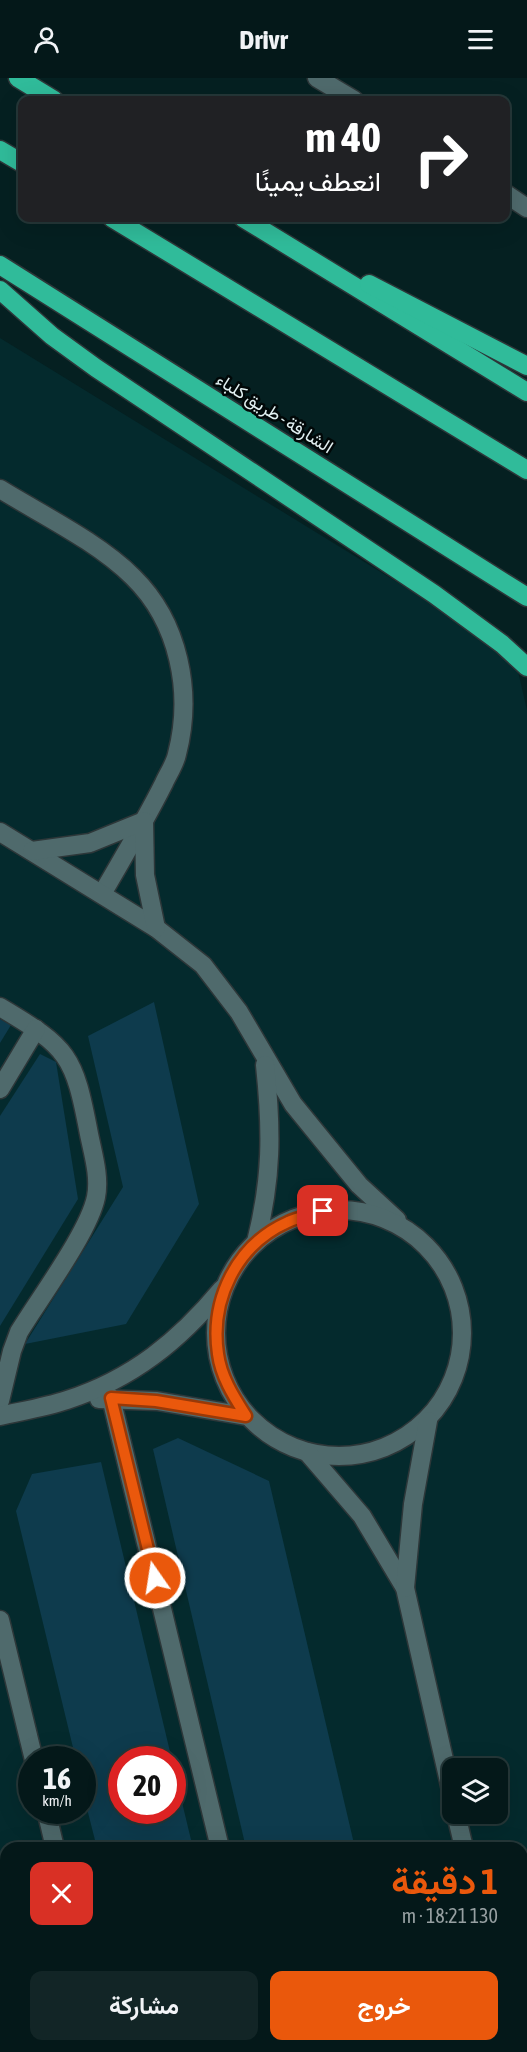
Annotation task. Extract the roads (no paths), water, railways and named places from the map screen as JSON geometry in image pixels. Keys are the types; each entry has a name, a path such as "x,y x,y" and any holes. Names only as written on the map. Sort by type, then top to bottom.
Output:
{"highway":[{"path":"18,78 47,96"},
{"path":"0,150 18,161"},
{"path":"119,222 527,470"},
{"path":"250,222 527,392"},
{"path":"311,259 373,285 527,366"},
{"name":"الشارقة - طريق كلباء","path":"0,265 527,597"},
{"path":"0,290 52,336 96,368 434,594 502,644 527,667"}],"street":[{"path":"317,78 347,96"},
{"path":"510,197 527,208"},
{"path":"0,489 95,548 133,577 163,615 180,660 185,708 177,756 144,821 102,894"},
{"path":"32,852 90,843 144,821"},
{"path":"144,821 145,875 156,928"},
{"path":"0,832 156,928 188,951 222,987 293,1104 324,1146 359,1185 427,1246 450,1278 462,1314 462,1353 450,1389 428,1421 392,1445 350,1456 307,1452 274,1438 246,1416 228,1386 218,1355 216,1322 222,1288"},
{"path":"0,1007 54,1041 68,1058 77,1076 95,1165 96,1197 84,1227 19,1332 0,1401"},
{"path":"0,1089 36,1029"},
{"path":"256,1242 267,1198 271,1152 265,1060"},
{"path":"0,1416 67,1400 111,1381 154,1357 191,1326 256,1242 287,1222 323,1211 360,1212 398,1221"},
{"path":"67,1400 111,1398 156,1401 246,1416"},
{"path":"111,1398 219,1842"},
{"path":"405,1588 413,1504 428,1421"},
{"path":"307,1452 362,1516 405,1588 444,1758"},
{"path":"0,1620 5,1660 30,1746"},
{"path":"49,1824 54,1842"},
{"path":"458,1824 463,1842"}]}
